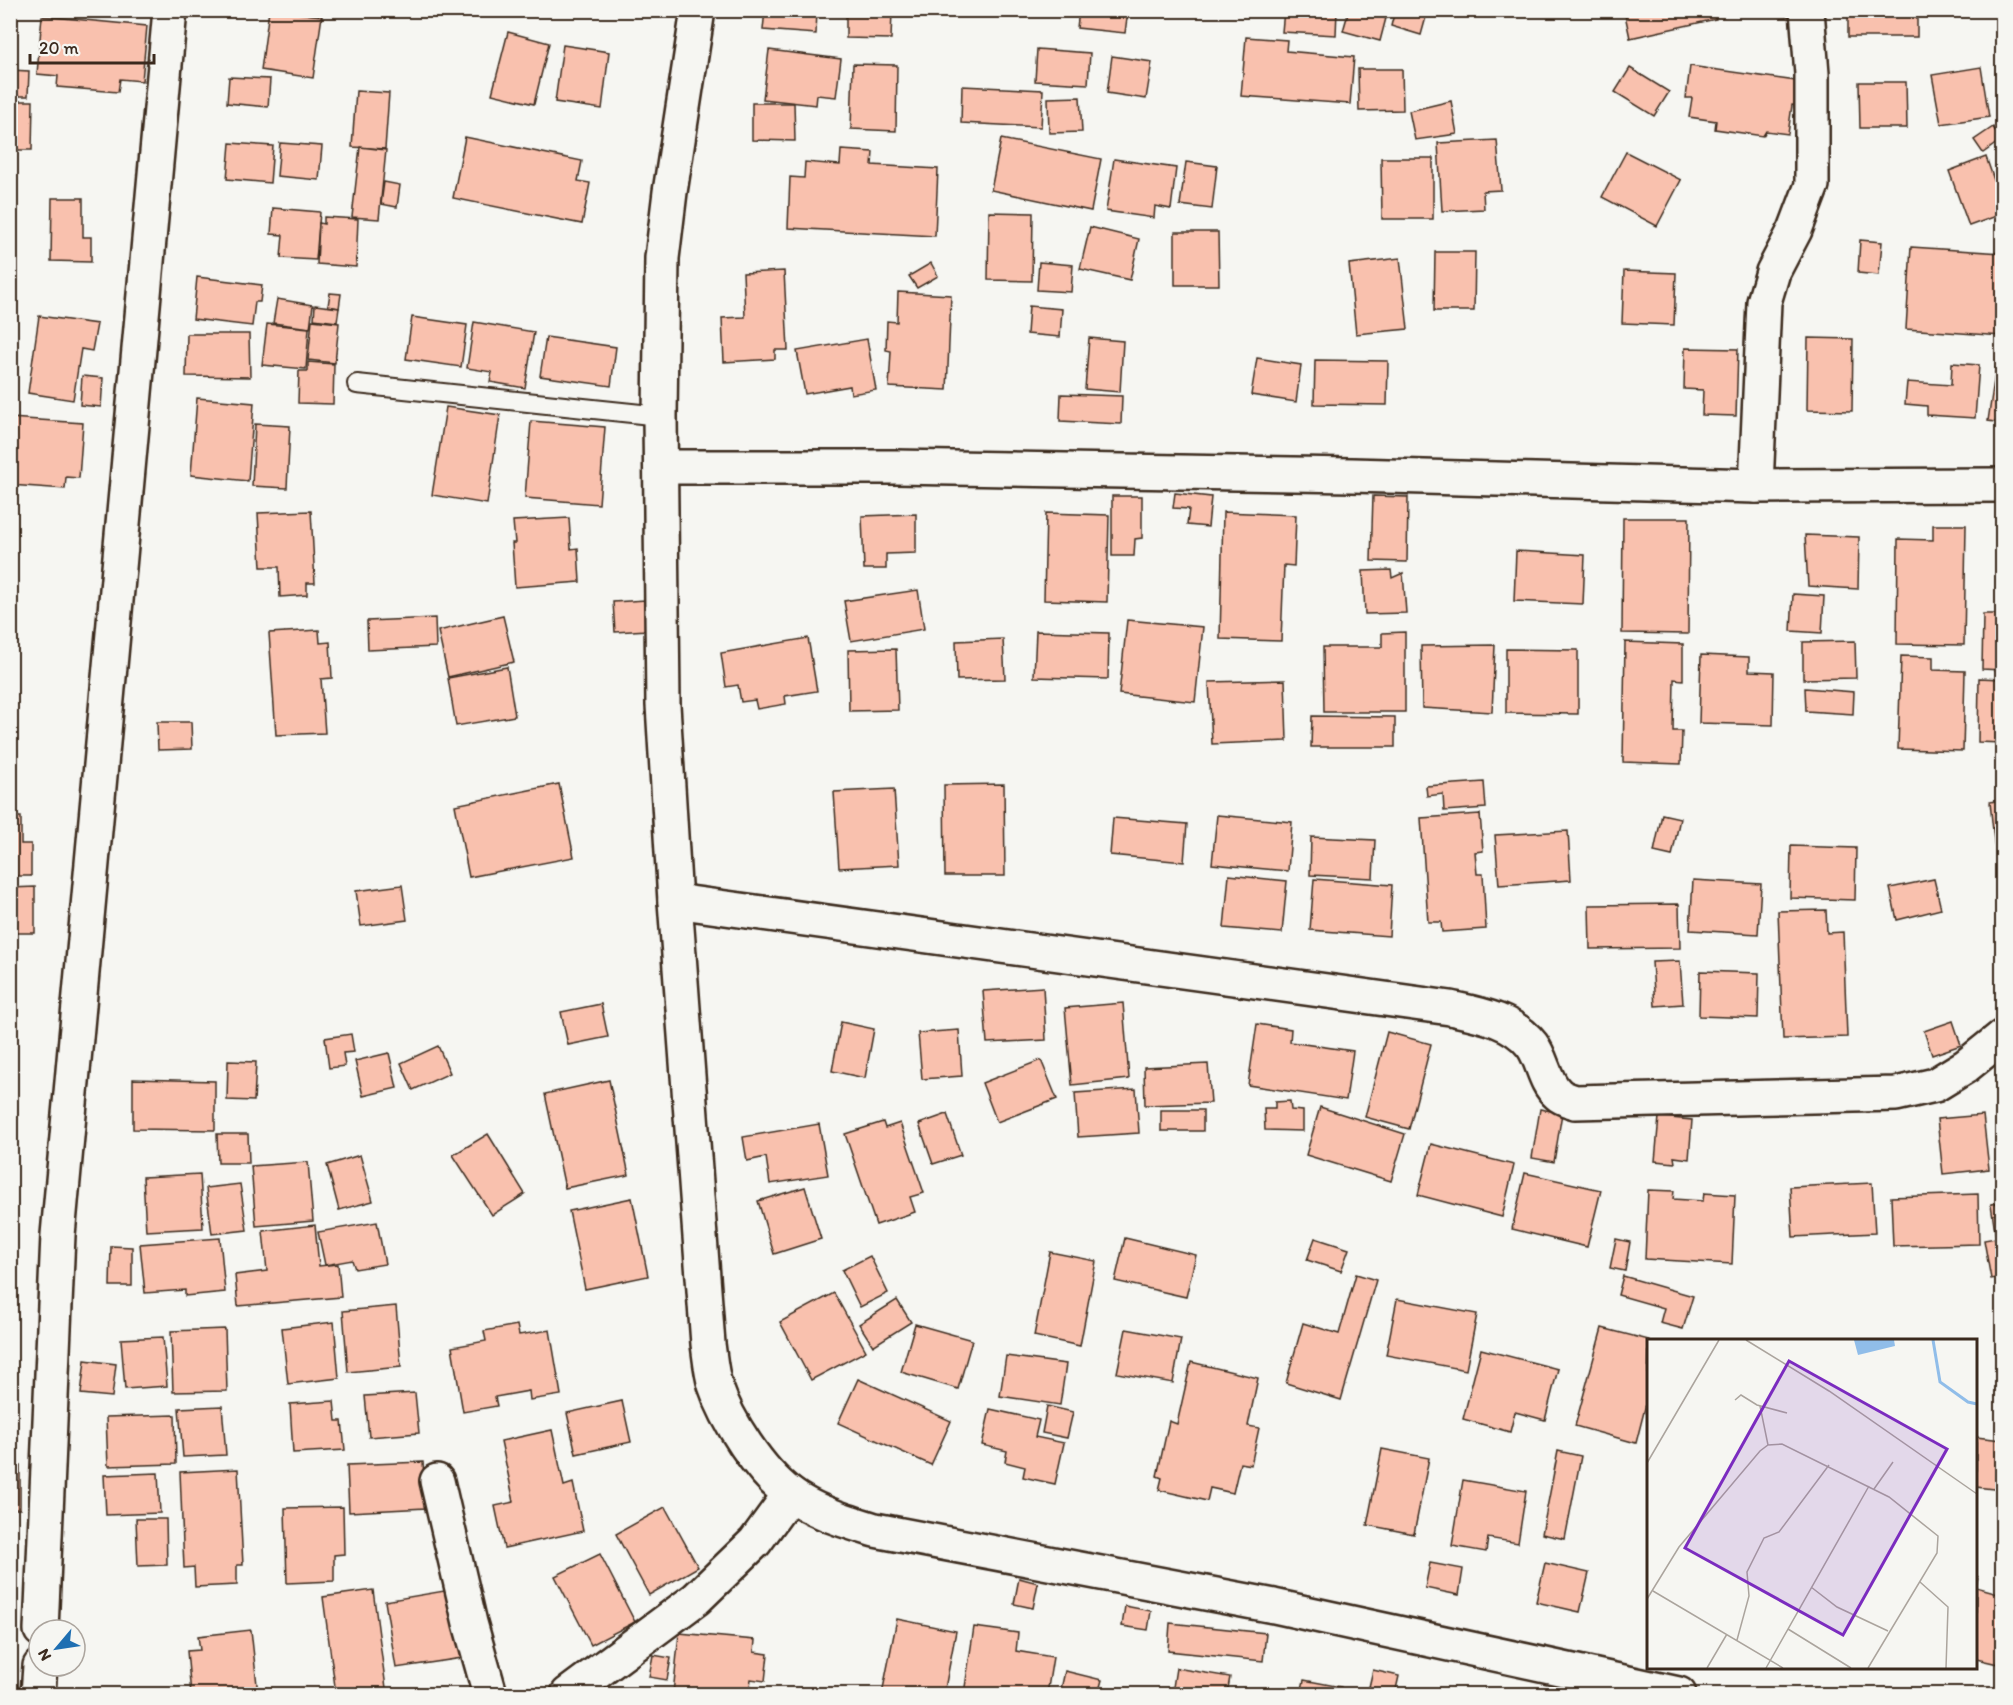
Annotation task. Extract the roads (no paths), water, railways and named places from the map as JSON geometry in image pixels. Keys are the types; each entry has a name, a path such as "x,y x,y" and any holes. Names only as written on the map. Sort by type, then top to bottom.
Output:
{"street":[{"path":"42,1618 58,1235 170,10"},
{"path":"698,10 662,258 660,416 663,705 708,1344 715,1384 731,1423 758,1461 790,1494 828,1515 875,1530 1274,1606 1679,1695"},
{"path":"1756,486 1764,302 1773,272 1795,230 1812,185 1812,74 1807,10"},
{"path":"661,467 895,467 1352,475 1756,486 2002,485"},
{"path":"675,901 1450,1008 1491,1017 1520,1033 1531,1044 1540,1058 1549,1083 1558,1094 1575,1102 1896,1094 1935,1085 1966,1066 2002,1037"},
{"path":"437,1481 470,1623 490,1695"},
{"path":"568,1695 696,1599 755,1542 790,1494"},
{"path":"38,1695 39,1678"}],"lane":[{"path":"357,384 660,416"}]}
